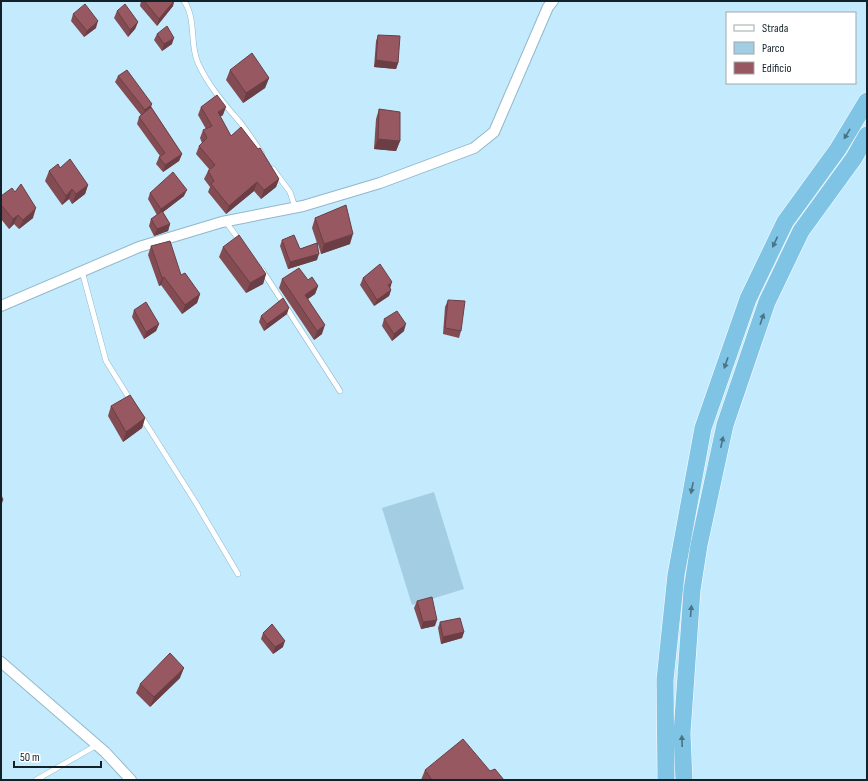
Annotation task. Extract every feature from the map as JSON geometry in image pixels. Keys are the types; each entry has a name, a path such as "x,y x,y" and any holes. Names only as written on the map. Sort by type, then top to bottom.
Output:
{"highway":[{"path":"666,780 665,680 676,575 703,428 748,299 785,222 838,149 867,101"},
{"path":"684,780 682,733 692,590 699,545 726,425 767,302 801,231 854,158 867,135"}],"street":[{"path":"1,306 138,247 225,221 294,208 380,183 474,148 494,132 506,99 548,7 553,1"},
{"path":"1,662 97,745 131,780"}],"lane":[{"path":"184,1 192,18 194,49 198,64 223,104 240,122 265,158"},
{"path":"269,164 290,192 294,208"},
{"path":"225,221 246,249"},
{"path":"258,265 340,391"},
{"path":"82,271 106,361 135,406"},
{"path":"139,413 196,503 238,574"},
{"path":"36,780 97,745"}],"green space":[{"path":"434,492 464,589 412,605 382,508"}],"building":[{"path":"144,1 174,1 159,19"},
{"path":"85,4 98,21 87,31 73,14"},
{"path":"125,4 138,22 130,30 117,11"},
{"path":"167,26 174,38 164,44 157,34"},
{"path":"378,35 400,36 398,63 376,60"},
{"path":"252,53 269,78 246,93 230,70"},
{"path":"127,70 152,104 145,110 118,76"},
{"path":"217,95 226,107 218,112 231,136 241,127 258,149 260,148 279,179 264,190 257,182 229,206 211,184 214,181 208,171 215,165 199,146 207,138 203,130 212,126 201,107"},
{"path":"151,107 182,154 165,165 159,157 165,153 139,117"},
{"path":"379,109 400,112 400,141 378,139"},
{"path":"70,159 88,185 76,194 72,189 66,196 49,171 58,164 60,168"},
{"path":"173,172 187,190 161,209 150,193"},
{"path":"21,184 36,208 23,220 18,215 13,219 1,205 1,196 12,188 15,192"},
{"path":"346,205 353,234 324,244 315,218"},
{"path":"162,211 170,224 157,229 151,219"},
{"path":"239,235 266,274 250,283 223,247"},
{"path":"294,235 300,249 317,243 319,254 290,262 282,240"},
{"path":"170,241 181,275 185,273 200,294 185,305 164,277 162,278 151,246"},
{"path":"380,264 392,282 388,285 391,290 377,300 363,278"},
{"path":"299,268 308,280 312,277 318,286 305,295 325,325 317,331 282,279"},
{"path":"283,298 289,308 267,324 261,316"},
{"path":"448,300 465,301 461,331 445,328"},
{"path":"146,302 159,324 146,332 134,310"},
{"path":"397,311 406,324 394,334 384,319"},
{"path":"130,395 145,418 126,432 111,406"},
{"path":"432,597 437,620 423,622 417,601"},
{"path":"460,618 464,632 443,637 440,622"},
{"path":"272,624 285,641 275,647 263,633"},
{"path":"170,653 184,668 154,697 140,684"},
{"path":"463,739 490,771 495,769 504,780 432,780 425,770"}]}
